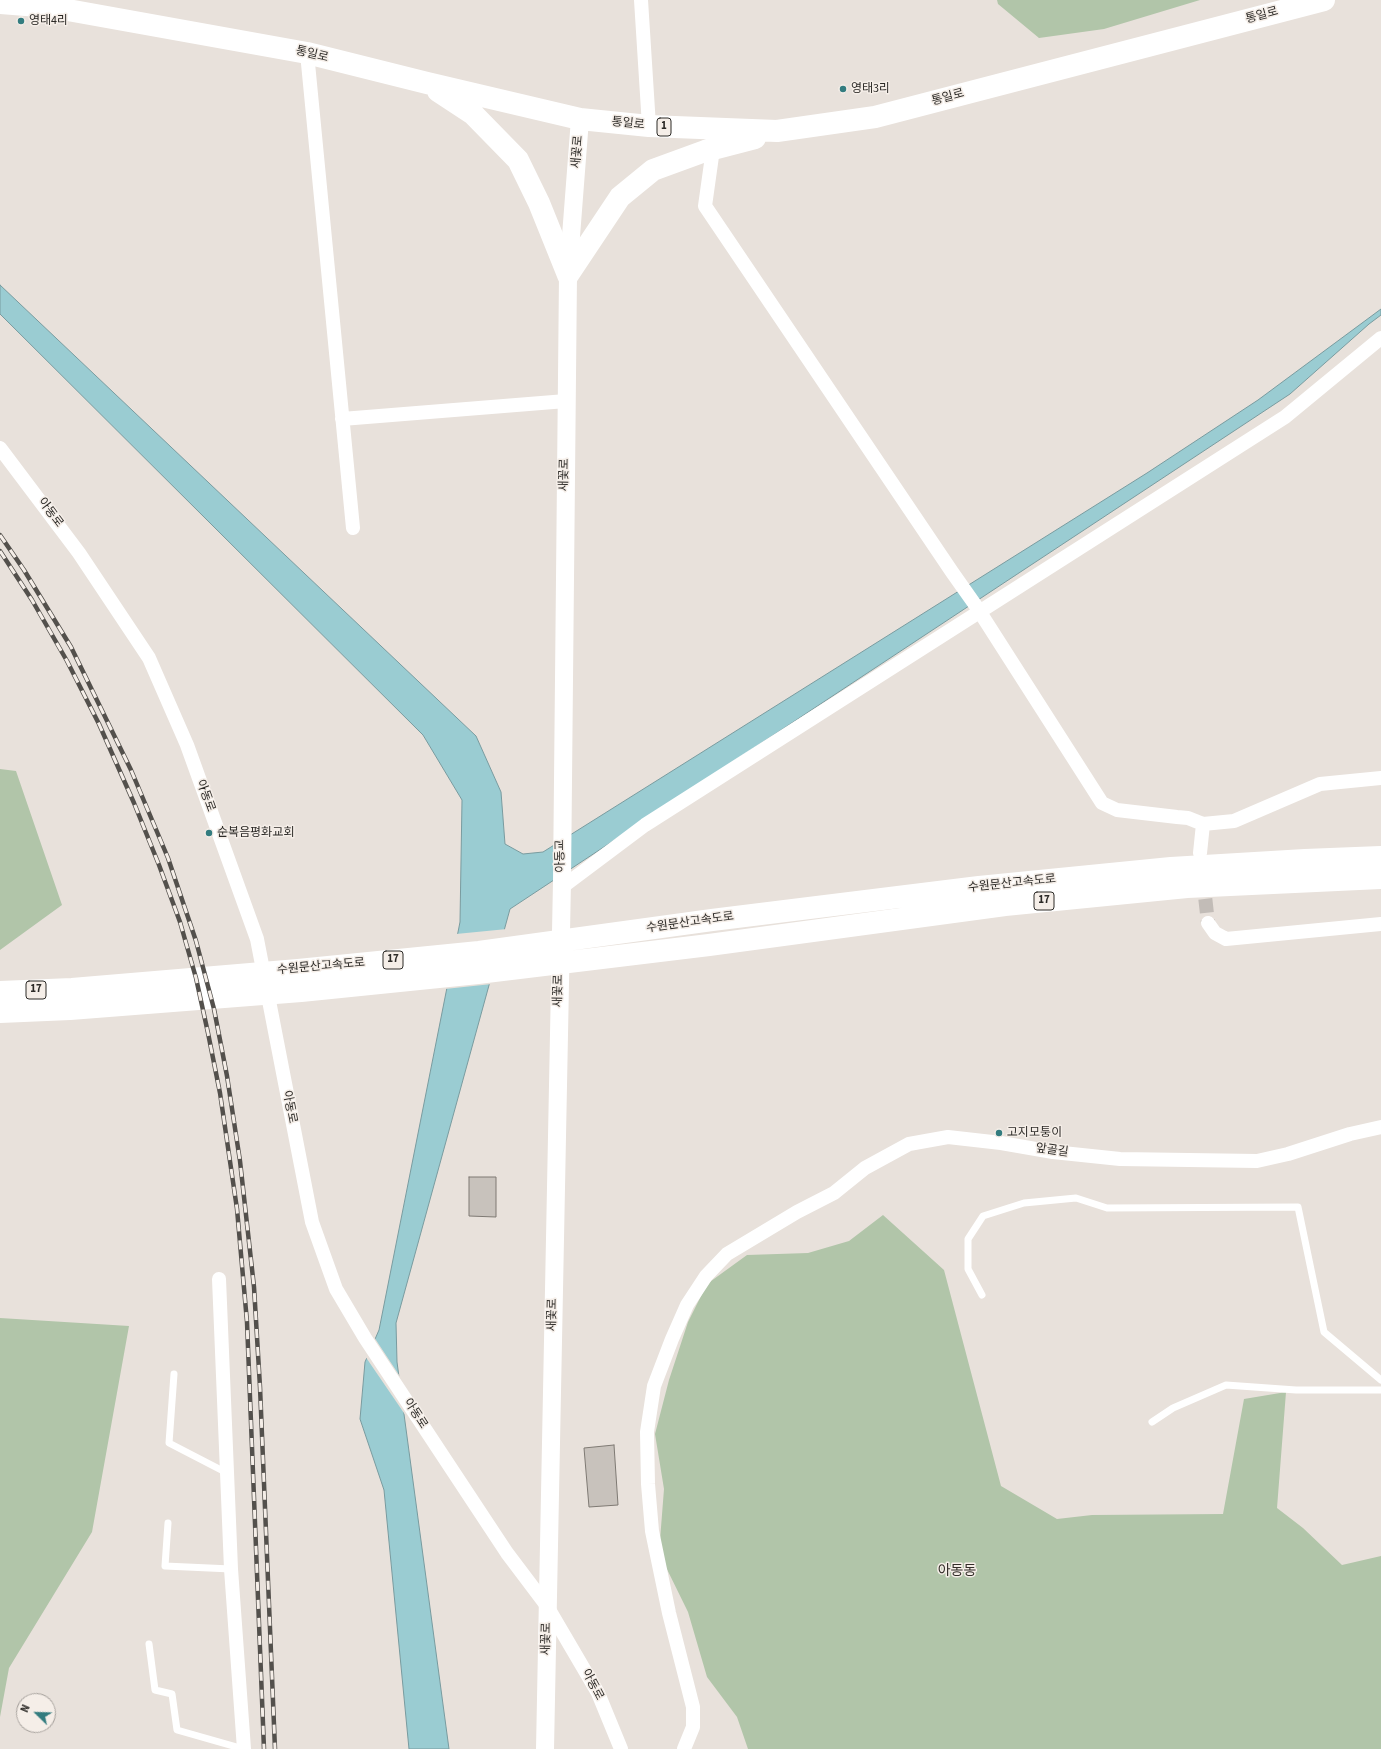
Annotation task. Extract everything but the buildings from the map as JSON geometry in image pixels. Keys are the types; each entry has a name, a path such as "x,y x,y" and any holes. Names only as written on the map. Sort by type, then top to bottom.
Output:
{"main road":[{"name":"통일로","path":"0,3 51,7 307,53 580,119 649,126 777,131 875,117 1324,0"},
{"path":"427,83 473,114 518,160 539,203 568,274"},
{"path":"568,274 620,197 653,170 713,149 777,131"},
{"name":"수원문산고속도로","path":"0,1012 71,999 298,970 479,952 712,920 979,887 1164,869 1305,860 1381,857"},
{"name":"수원문산고속도로","path":"0,992 71,999 301,990 478,973 709,945 1029,903 1187,887 1381,878"}],"street":[{"path":"641,0 649,126"},
{"path":"307,53 353,528"},
{"name":"새꽃로","path":"561,832 568,274 580,119"},
{"path":"713,149 705,206 978,609 1102,803 1117,810 1177,816 1188,818 1203,824 1234,821 1320,784 1381,778"},
{"path":"562,884 645,824 978,609 1285,417 1381,338"},
{"path":"342,419 566,401"},
{"name":"아동로","path":"0,448 79,553 148,658 187,745 257,939 312,1222 336,1289 364,1338 410,1408 507,1553 547,1606 598,1693 621,1749"},
{"path":"1200,853 1203,824"},
{"name":"아동교","path":"561,832 562,884"},
{"name":"새꽃로","path":"545,1749 562,884"},
{"path":"1208,923 1215,933 1226,939 1381,924"},
{"name":"앞골길","path":"684,1749 693,1727 693,1707 669,1613 652,1530 648,1484 647,1432 654,1386 687,1305 706,1276 727,1254 796,1212 834,1193 865,1168 909,1144 948,1137 1001,1143 1054,1152 1120,1159 1257,1161 1288,1154 1350,1134 1381,1127"},
{"path":"219,1279 231,1569 244,1749"}],"lane":[{"path":"982,1296 968,1269 968,1239 982,1216 1024,1203 1076,1198 1107,1208 1298,1207 1324,1332 1381,1380"},
{"path":"174,1374 169,1443 227,1473"},
{"path":"1152,1422 1173,1408 1226,1385 1296,1390 1381,1390"},
{"path":"168,1523 165,1566 231,1569"},
{"path":"149,1644 155,1690 172,1694 177,1730 244,1749"}],"green space":[{"path":"997,0 1200,0 1104,29 1039,38 998,4"},
{"path":"0,769 16,771 62,905 0,950"},
{"path":"883,1215 944,1270 1001,1486 1057,1519 1092,1515 1223,1514 1244,1399 1286,1392 1277,1508 1303,1528 1342,1565 1381,1556 1381,1749 748,1749 737,1717 707,1677 688,1612 659,1553 664,1489 655,1434 669,1380 688,1322 707,1284 747,1255 808,1253 849,1241"},
{"path":"0,1318 129,1326 92,1532 9,1668 0,1717"}],"water":[{"path":"0,285 476,736 501,792 505,844 523,854 543,852 1147,473 1258,400 1381,309 1381,315 1290,394 510,909 396,1323 397,1362 449,1749 409,1749 384,1490 360,1419 365,1362 379,1330 460,922 462,800 423,735 0,314"}],"pier":[{"path":"507,929 492,984 445,989 456,934"},
{"path":"374,1337 401,1378 406,1416 365,1356"}],"tunnel":[{"path":"1203,878 1208,923"}],"railway":[{"path":"0,535 24,570 71,647 131,770 168,858 196,941 214,1009 227,1076 240,1161 254,1287 260,1387 275,1749"},
{"path":"0,551 32,600 67,661 99,724 134,803 159,865 180,922 196,978 220,1093 237,1209 247,1322 264,1749"}],"place":[{"name":"영태4리","path":"21,21"},
{"name":"영태3리","path":"843,89"},
{"name":"순복음평화교회","path":"209,833"},
{"name":"고지모퉁이","path":"999,1133"}],"district":[{"name":"아동동","path":"957,1572"}]}
